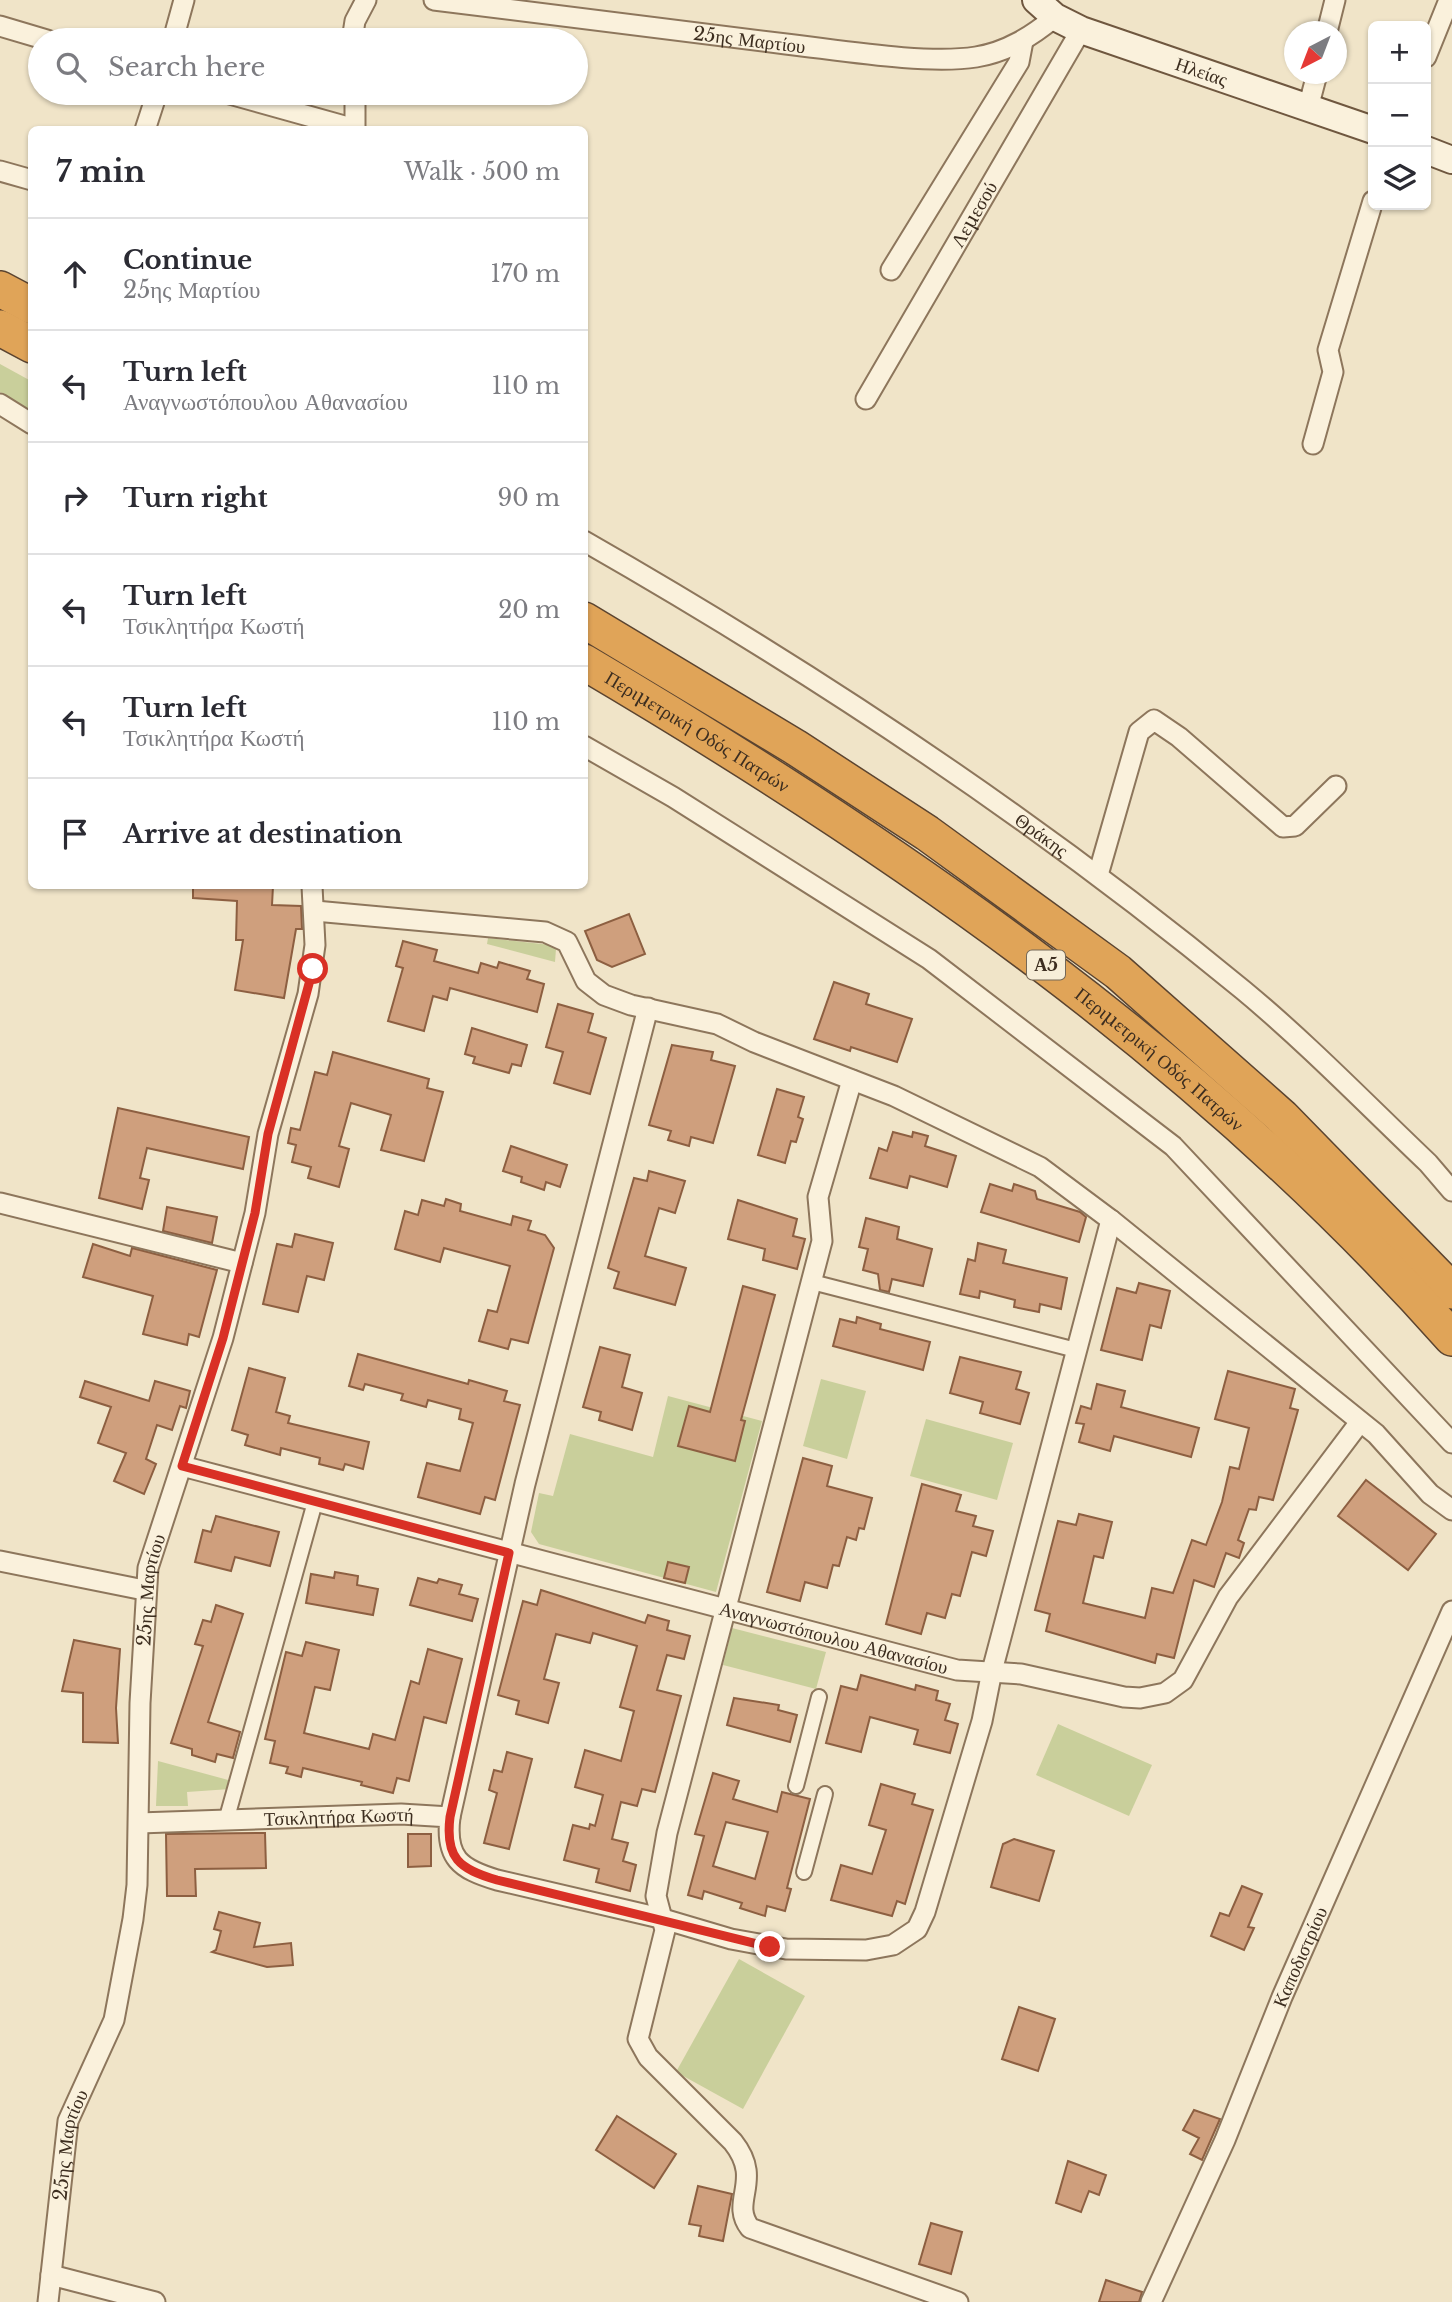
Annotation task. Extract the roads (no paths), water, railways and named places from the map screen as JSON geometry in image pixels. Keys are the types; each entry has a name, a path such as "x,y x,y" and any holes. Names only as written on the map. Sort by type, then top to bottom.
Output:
{"highway":[{"path":"0,289 28,304"},
{"path":"0,328 28,343"},
{"name":"Περιμετρική Οδός Πατρών","path":"588,622 795,747 916,826 1118,972 1282,1117 1452,1291"},
{"name":"Περιμετρική Οδός Πατρών","path":"588,665 906,864 1093,1000 1255,1140 1358,1240 1452,1338"}],"main road":[{"name":"Ηλείας","path":"1046,8 1081,30 1368,128"},
{"path":"1431,152 1452,160"}],"street":[{"path":"176,28 184,0"},
{"path":"354,28 365,0"},
{"name":"25ης Μαρτίου","path":"434,0 832,50 936,58 975,57 1023,41 1046,8"},
{"path":"1330,21 1335,0"},
{"path":"1431,45 1449,0"},
{"path":"0,26 28,34"},
{"name":"Λεμεσού","path":"866,399 1081,30"},
{"path":"891,270 1018,62 1023,41"},
{"path":"1308,108 1314,84"},
{"path":"146,126 153,105"},
{"path":"269,105 344,126"},
{"path":"355,105 355,126"},
{"path":"0,171 28,179"},
{"path":"1313,444 1334,372 1328,350 1370,210"},
{"path":"0,404 28,422"},
{"name":"Θράκης","path":"588,543 885,725 1098,875 1245,992 1428,1163 1452,1191"},
{"path":"1098,875 1139,732 1154,720 1179,737 1283,827 1295,826 1336,786"},
{"path":"588,748 673,797 929,959 1173,1146 1452,1443"},
{"name":"25ης Μαρτίου","path":"48,2302 68,2121 114,2020 136,1899 145,1590 154,1544 209,1387 255,1213 268,1134 308,994 313,969 315,911 312,889"},
{"path":"315,911 545,932 567,942 574,952 580,973 594,988 617,1001 717,1024 912,1105 1040,1167 1111,1220 1360,1422 1387,1445 1436,1500 1452,1510"},
{"path":"648,1009 509,1553 450,1817 448,1837 451,1850 457,1860 479,1875 660,1918 731,1939 786,1949 866,1950 905,1939 917,1929 925,1912 982,1721 992,1671 1111,1220"},
{"path":"852,1080 818,1197 822,1241 812,1282 667,1833 656,1896 665,1930 638,2039 648,2057 733,2142 745,2158 748,2173 743,2213 747,2225 755,2232 958,2302"},
{"path":"0,1203 242,1263"},
{"path":"812,1282 1076,1350"},
{"name":"Αναγνωστόπουλου Αθανασίου","path":"182,1466 957,1670 1021,1674 1124,1697 1154,1697 1173,1688 1189,1670 1228,1597 1360,1422"},
{"path":"226,1821 314,1502"},
{"path":"0,1561 145,1590"},
{"name":"Καποδιστρίου","path":"1151,2302 1225,2140 1283,1997 1452,1611"},
{"path":"796,1786 819,1697"},
{"path":"804,1872 825,1794"},
{"name":"Τσικλητήρα Κωστή","path":"139,1824 410,1814 450,1817"},
{"path":"51,2275 155,2302"}]}
